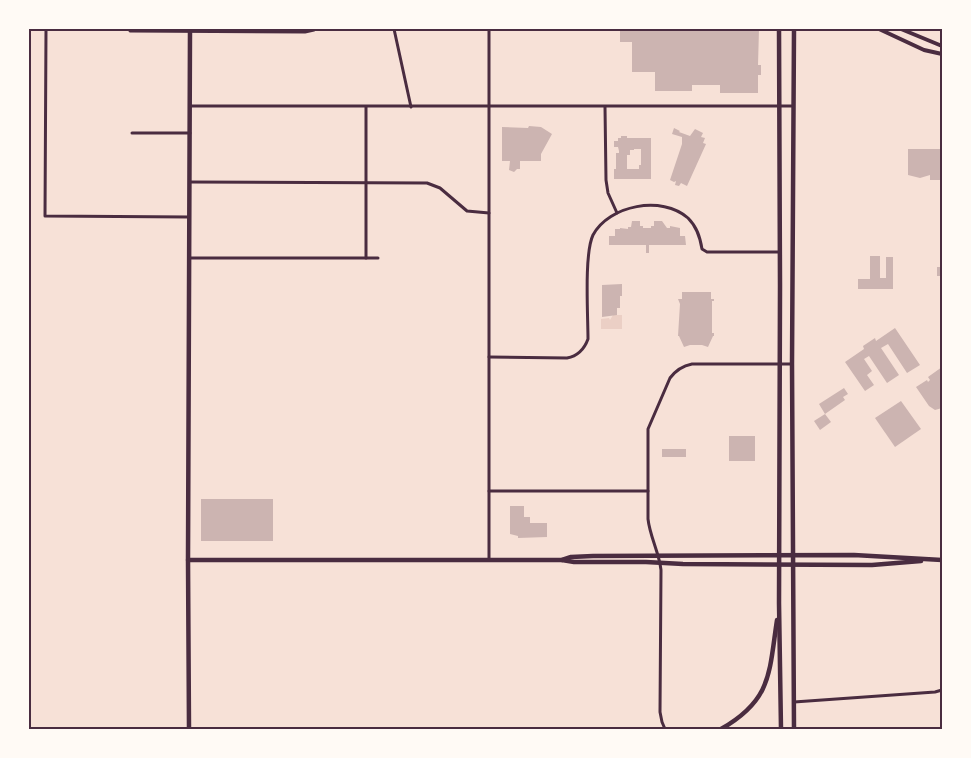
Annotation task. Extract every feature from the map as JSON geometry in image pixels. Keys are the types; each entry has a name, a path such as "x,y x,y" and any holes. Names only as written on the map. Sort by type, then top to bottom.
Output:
{"main road":[{"path":"779,29 779,603 781,729"},
{"path":"794,29 792,364 794,729"},
{"path":"189,729 190,30"},
{"path":"562,560 571,557 593,556 779,555 875,556 942,560"},
{"path":"188,560 562,560 574,562 779,564 892,564 927,560"},
{"path":"720,729 748,711 765,687 770,670 779,603"}],"street":[{"path":"46,29 45,216 189,217"},
{"path":"394,29 411,107"},
{"path":"489,29 489,560"},
{"path":"879,29 924,50 942,54"},
{"path":"902,29 942,46"},
{"path":"130,31 305,32 314,30"},
{"path":"190,106 793,106"},
{"path":"366,107 366,258"},
{"path":"605,107 606,180 608,193 616,213"},
{"path":"132,133 190,133"},
{"path":"190,182 431,183 440,188 467,212 489,213"},
{"path":"489,357 567,358 581,352 588,339 588,258 590,244 600,226 621,210 638,207 658,207 683,214 698,233 702,249 708,252 780,252"},
{"path":"189,258 378,258"},
{"path":"665,729 660,712 660,563 649,527 649,424 670,378 679,368 692,364 792,364"},
{"path":"489,491 648,491"},
{"path":"794,702 942,690"}],"shaded area":[{"path":"613,315 622,315 622,329 601,329 601,319 609,318 610,320"}],"building":[{"path":"620,29 759,29 758,65 761,65 761,75 758,75 758,93 720,93 720,85 692,85 692,91 655,91 655,72 632,72 632,42 620,42"},
{"path":"529,126 541,127 552,134 541,154 541,161 520,161 520,169 514,172 509,170 510,161 502,161 502,127 528,128"},
{"path":"674,128 690,136 695,129 703,133 701,137 705,138 703,143 706,144 687,186 681,183 679,186 675,185 676,181 670,180 682,144 682,137 672,134"},
{"path":"621,136 627,136 627,138 651,138 651,179 614,179 616,153 619,153 619,151 618,147 614,147 614,141 618,141 618,138 621,138","holes":["641,149 641,165 639,165 639,169 627,169 627,155 630,155 630,150"]},
{"path":"908,149 942,149 942,180 930,180 930,175 920,178 908,175"},
{"path":"632,221 640,221 640,226 643,226 643,228 651,228 651,226 654,226 654,221 662,221 667,228 670,228 670,226 680,228 680,236 685,236 686,245 649,245 649,253 646,253 646,245 609,245 609,236 615,236 615,229 628,229 628,227 631,227"},
{"path":"870,256 880,256 880,278 886,278 886,257 893,257 893,289 858,289 858,279 870,279"},
{"path":"937,267 942,267 942,276 937,276"},
{"path":"622,284 622,296 620,296 620,308 617,308 617,315 602,317 602,285"},
{"path":"682,292 711,292 711,299 714,299 712,301 712,333 714,333 714,336 708,347 690,345 684,347 678,336 680,304 678,299 682,299"},
{"path":"895,328 920,365 907,373 888,344 881,348 899,375 887,383 869,356 864,359 872,371 867,375 874,385 865,391 845,362 864,349 863,346 875,338 876,341"},
{"path":"942,367 942,408 935,410 929,406 916,387 927,380 928,382 930,380 928,377"},
{"path":"844,388 848,394 843,397 845,400 825,414 819,404"},
{"path":"901,401 921,429 895,447 875,418"},
{"path":"825,414 831,422 820,430 814,421"},
{"path":"729,436 755,436 755,461 729,461"},
{"path":"662,449 686,449 686,457 662,457"},
{"path":"201,499 273,499 273,541 201,541"},
{"path":"510,506 524,506 524,517 530,517 530,523 547,523 547,537 518,538 518,536 510,534"}]}
